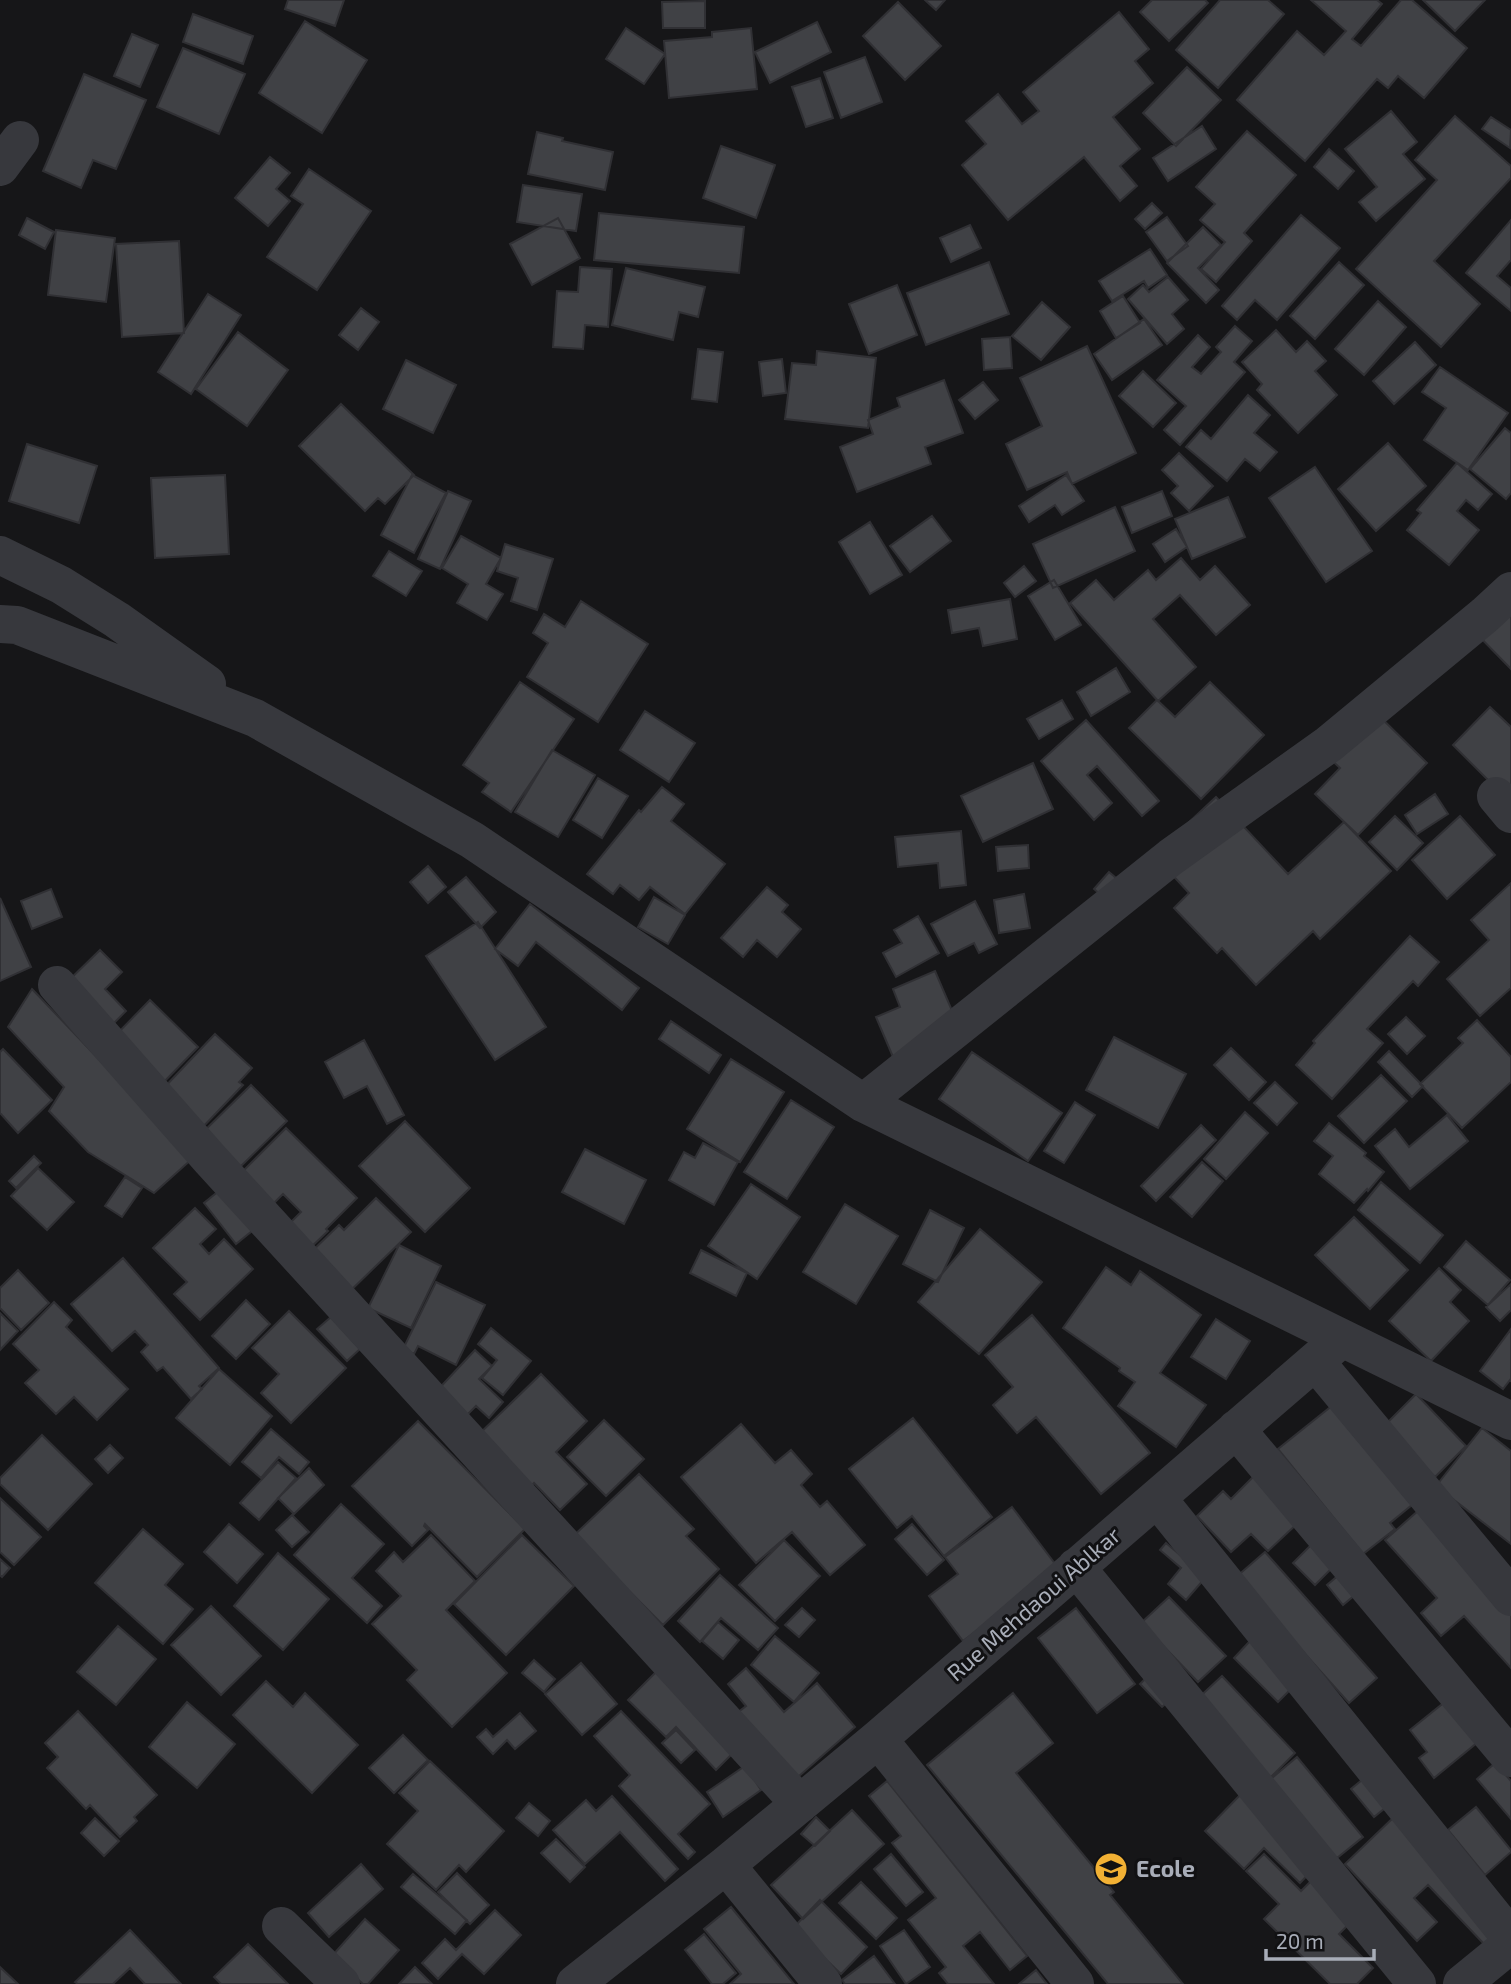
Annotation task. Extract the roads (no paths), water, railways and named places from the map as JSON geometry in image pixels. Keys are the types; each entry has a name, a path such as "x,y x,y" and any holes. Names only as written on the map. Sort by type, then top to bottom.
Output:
{"street":[{"path":"0,555 61,585 117,620 255,718 472,840 863,1103 1328,1349 1511,1421"},
{"path":"863,1103 1171,858 1329,744 1511,591"},
{"path":"0,624 17,625 255,718"},
{"path":"57,985 219,1170 800,1804"},
{"path":"1328,1349 1511,1597"},
{"name":"Rue Mehdaoui Ablkar","path":"575,1984 878,1740 1328,1349"},
{"path":"1236,1429 1511,1758"},
{"path":"1157,1498 1511,1938"},
{"path":"1076,1567 1417,1984"},
{"path":"878,1740 1075,1984"},
{"path":"726,1865 823,1984"},
{"path":"281,1926 341,1984"},
{"path":"1462,1984 1511,1944"}],"place":[{"name":"Ecole","path":"1111,1869"}]}
